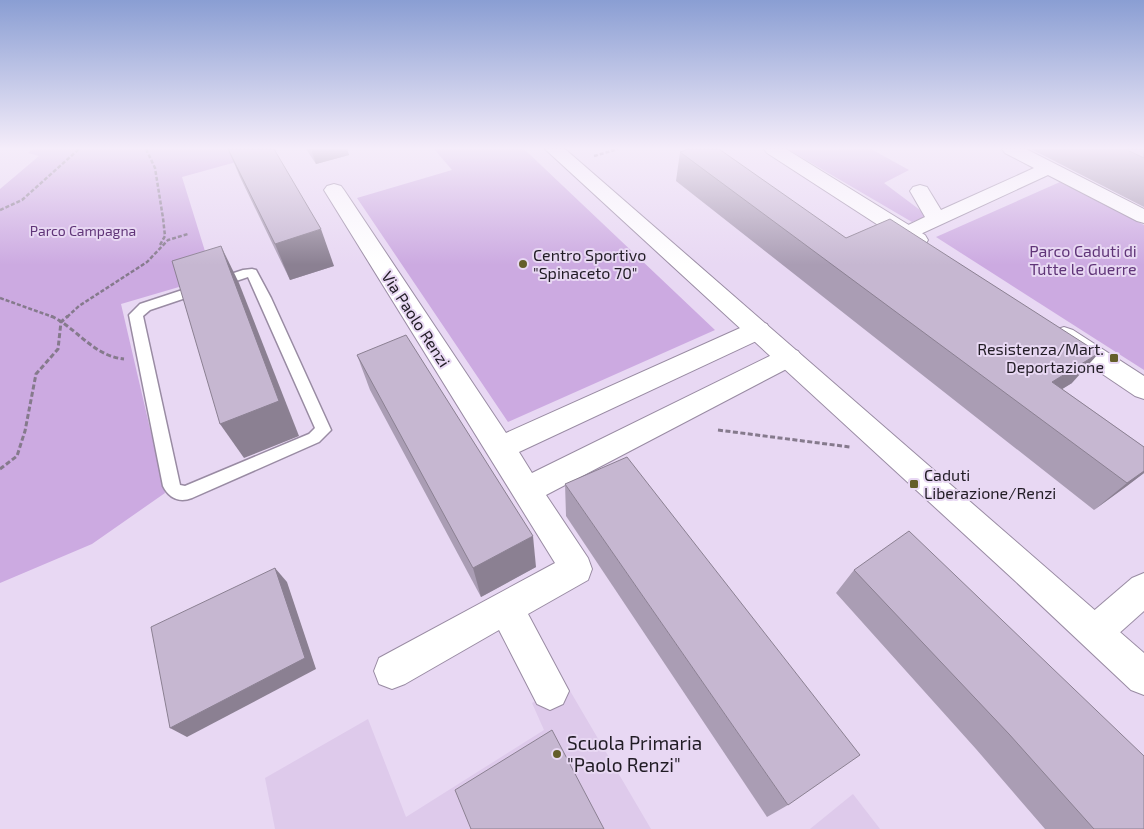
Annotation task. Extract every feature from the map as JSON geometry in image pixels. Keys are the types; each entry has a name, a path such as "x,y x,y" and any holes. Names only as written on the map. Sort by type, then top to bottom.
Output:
{"street":[{"path":"601,188 1095,632 1141,669"},
{"path":"835,188 932,249"},
{"path":"907,233 1006,188"},
{"path":"1088,188 1144,216"},
{"name":"Via Paolo Renzi","path":"334,190 576,569 392,672"},
{"path":"920,192 937,219"},
{"path":"1046,324 1144,389"},
{"path":"500,448 758,330"},
{"path":"527,490 789,357"},
{"path":"1095,632 1144,589"},
{"path":"506,608 550,691"}],"lane":[{"path":"248,273 252,273 265,298 323,430 314,438 259,463 186,493 176,492 171,486 136,315 145,307 248,273"}],"path":[{"path":"0,210 22,200 36,188"},
{"path":"158,188 165,236 159,248"},
{"path":"0,468 17,456 25,431 36,374 58,349 61,322 79,306 147,262 168,240 188,234"},
{"path":"0,298 31,308 61,322 108,356 117,360 127,360"},
{"path":"718,430 896,453"}],"shaded area":[{"name":"Scuola Primaria \"Paolo Renzi\"","path":"566,684 651,829 275,829 265,778 368,719 406,817 544,730 532,703"},
{"path":"853,794 880,829 810,829"}],"green space":[{"name":"Parco Campagna","path":"185,188 213,277 121,304 165,493 92,544 0,583 0,189"},
{"name":"Centro Sportivo \"Spinaceto 70\"","path":"392,188 565,188 715,330 508,422 357,198"},
{"path":"853,188 890,188 928,216 912,222"},
{"name":"Parco Caduti di Tutte le Guerre","path":"1047,188 1071,188 1144,225 1144,370 936,237"}],"building":[{"path":"247,188 297,188 321,229 275,244"},
{"path":"728,188 774,188 846,238 890,219 1099,353 1052,382 1144,447 1144,471 1127,483"},
{"path":"221,246 279,401 220,424 172,261"},
{"path":"406,335 533,536 473,568 357,355"},
{"path":"627,457 860,755 788,805 565,484"},
{"path":"909,531 1144,756 1144,829 1094,829 1009,734 854,570"},
{"path":"275,568 305,658 170,728 151,627"},
{"path":"552,730 604,829 471,829 455,790"}],"place":[{"name":"Centro Sportivo \"Spinaceto 70\"","path":"523,264"},
{"name":"Resistenza/Mart. Deportazione","path":"1114,358"},
{"name":"Caduti Liberazione/Renzi","path":"914,484"},
{"name":"Scuola Primaria \"Paolo Renzi\"","path":"557,754"}]}
